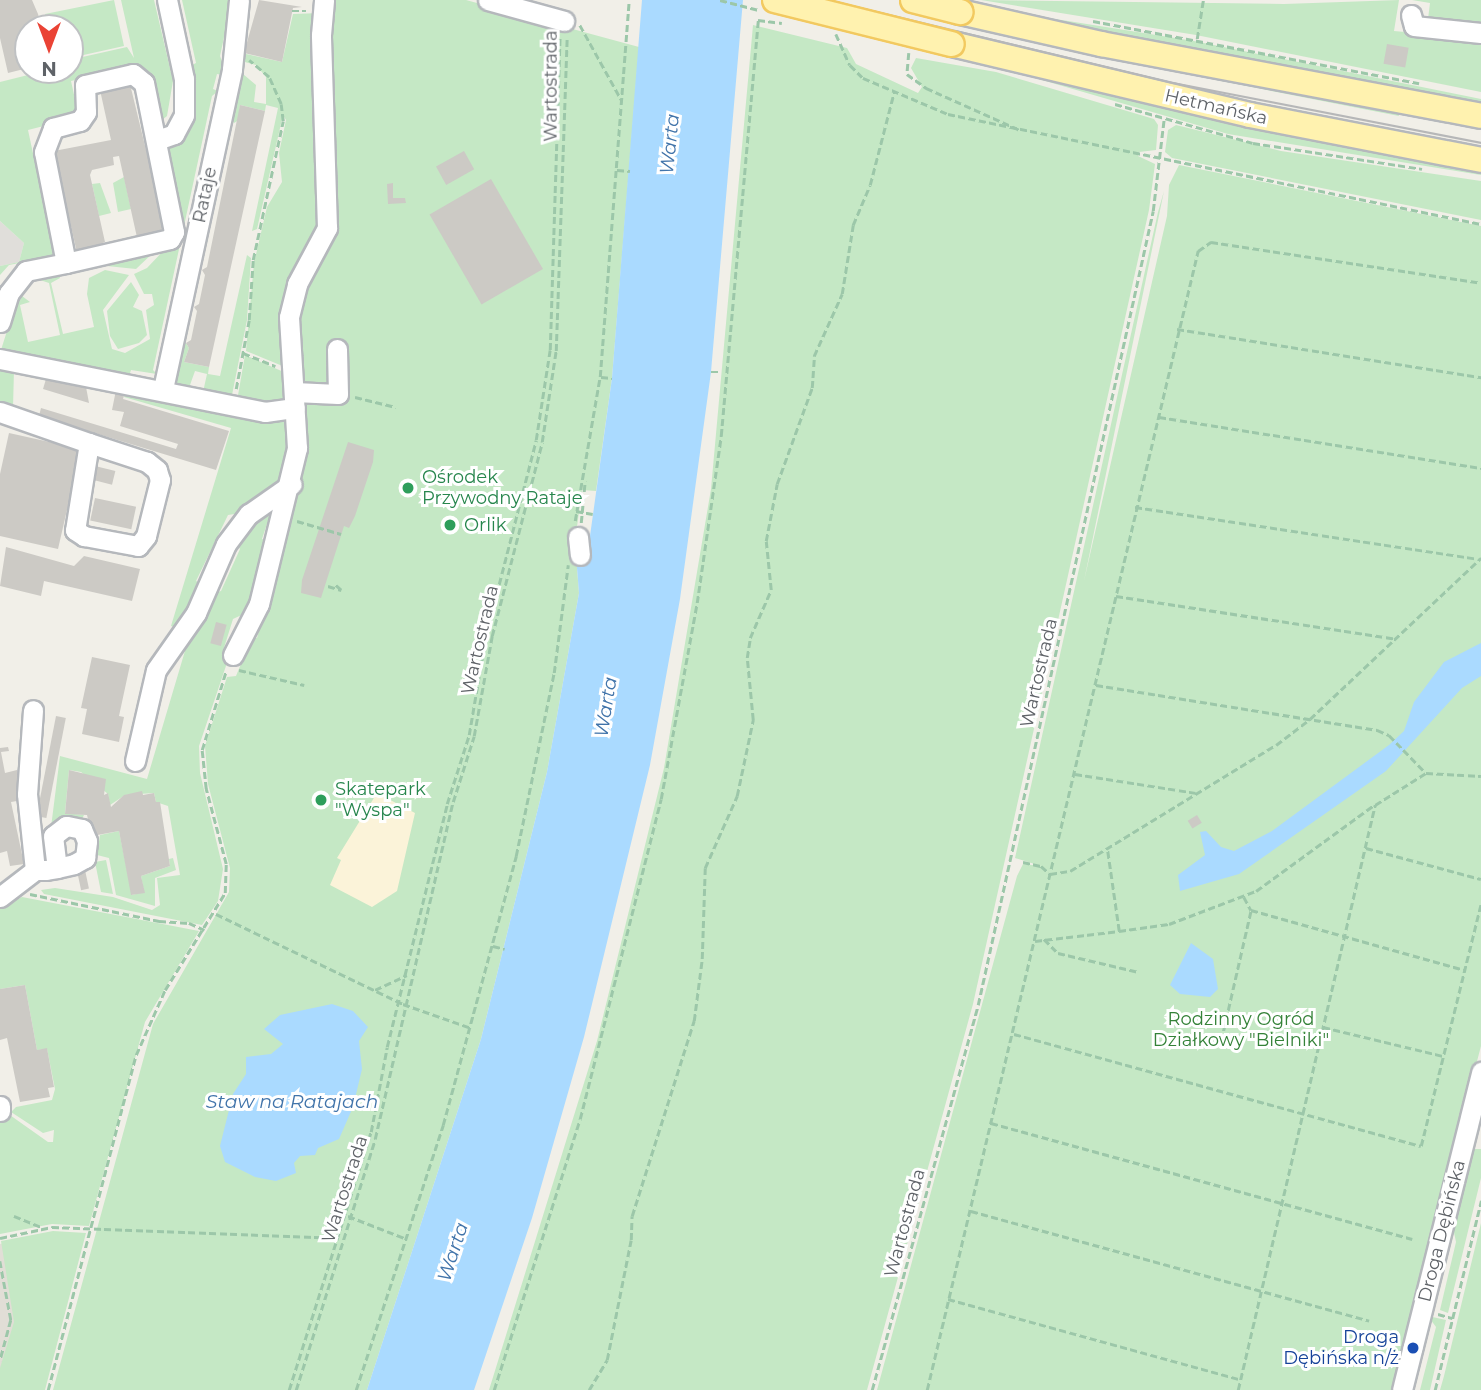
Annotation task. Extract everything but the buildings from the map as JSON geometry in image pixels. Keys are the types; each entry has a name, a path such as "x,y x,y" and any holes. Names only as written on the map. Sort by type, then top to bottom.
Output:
{"main road":[{"name":"Hetmańska","path":"775,0 1250,115 1423,119 1481,117"},
{"name":"Hetmańska","path":"913,0 1423,119 1481,160"}],"street":[{"path":"157,140 174,134 184,115 184,79 167,0"},
{"name":"Rataje","path":"163,389 234,56 239,0"},
{"path":"236,663 259,604 292,484 297,448 291,305 327,228 321,35 324,0"},
{"path":"488,0 570,20"},
{"path":"1411,15 1414,26 1481,33"},
{"path":"0,322 9,293 26,271 170,239 175,222 157,140 144,83 133,74 85,85 86,112 80,121 53,128 44,152 66,262"},
{"path":"0,359 163,389 265,412 295,400 338,394 337,349"},
{"path":"0,412 147,462 157,470 160,480 146,536 138,546 83,536 75,530 89,443"},
{"path":"135,761 156,670 196,613 226,544 249,514 292,484"},
{"path":"5,894 43,867 27,794 33,710"},
{"name":"Droga Dębińska","path":"1402,1390 1472,1143 1481,1072"},
{"path":"0,1106 0,1111"}],"path":[{"path":"356,1390 407,1239 471,1028 541,739 582,512 600,377 629,0"},
{"path":"1197,39 1203,0"},
{"path":"292,11 302,11"},
{"path":"570,20 622,100"},
{"name":"Wartostrada","path":"289,1390 371,1132 447,804 468,735 484,646 541,417 550,350 570,20"},
{"name":"Wartostrada","path":"296,1390 374,1139 453,802 474,736 484,669 542,442 552,387 558,304 570,20"},
{"path":"494,1390 577,1131 661,799 697,603 721,436 758,20"},
{"path":"1091,21 1197,39 1423,119"},
{"path":"833,29 850,65 863,78 948,114 1481,223"},
{"path":"909,53 907,74 926,88 1023,131"},
{"path":"233,406 243,353 253,260 283,114 264,70 234,56"},
{"path":"589,1390 607,1360 635,1205 694,1021 702,959 705,868 737,796 753,720 747,658 750,638 771,590 766,541 777,484 812,388 814,356 842,294 853,225 870,185 894,92"},
{"name":"Wartostrada","path":"872,1390 978,1005 1151,224 1164,119"},
{"path":"617,170 629,171"},
{"path":"935,1390 927,1389 1014,1034 1135,507 1198,251 1211,242 1481,283"},
{"path":"1177,329 1481,377"},
{"path":"243,353 280,368"},
{"path":"711,372 718,372"},
{"path":"600,377 612,378"},
{"path":"358,397 396,407"},
{"path":"1158,417 1481,468"},
{"path":"575,546 576,511 585,480"},
{"path":"1135,507 1480,559"},
{"path":"576,511 593,514"},
{"path":"291,519 341,534"},
{"path":"1023,862 1041,866 1051,874 1070,871 1198,794 1310,719 1480,559"},
{"path":"328,586 341,590 334,584"},
{"path":"1116,596 1396,639"},
{"path":"48,1390 136,1055 165,990 216,914 225,893 226,864 206,789 202,750 211,709 236,663 304,685"},
{"path":"1096,685 1377,730 1389,735 1426,773"},
{"path":"1034,941 1169,923 1244,897 1375,805 1426,773 1481,776"},
{"path":"1075,774 1198,794"},
{"path":"1238,1390 1259,1290 1375,805"},
{"path":"1107,848 1119,931"},
{"path":"1366,848 1481,879"},
{"path":"5,894 159,921 189,923 205,930"},
{"path":"1221,1041 1251,910 1244,897"},
{"path":"1014,1034 1421,1146 1481,902"},
{"path":"1251,910 1464,970"},
{"path":"216,914 401,1003 471,1028"},
{"path":"1044,939 1058,953 1139,972"},
{"path":"493,946 505,949"},
{"path":"374,990 407,975"},
{"path":"1322,1027 1443,1056"},
{"path":"991,1123 1412,1238"},
{"path":"1435,1390 1481,1201"},
{"path":"970,1211 1369,1321"},
{"path":"343,1215 407,1239"},
{"path":"14,1216 44,1229"},
{"path":"0,1238 44,1229 336,1238"},
{"path":"0,1261 8,1331 0,1361"},
{"path":"948,1299 1239,1380"},
{"path":"0,1332 8,1331"}],"shaded area":[{"path":"0,221 24,243 19,262 0,266"},
{"path":"42,1236 0,1390 0,1244"}],"green space":[{"path":"114,0 124,46 84,55 84,14 45,14"},
{"path":"121,0 154,0 173,81 167,116 162,120 153,83 127,68 84,78 84,57 127,47 134,58"},
{"path":"182,0 232,0 220,56 227,76 217,74 213,89 218,91 212,96 153,370 157,374 131,370 129,376 1,350 17,299 22,296 30,302 20,305 28,342 60,335 49,283 37,279 38,275 59,272 60,278 51,283 63,334 94,327 87,294 89,278 105,270 129,275 103,310 112,349 125,353 150,339 146,310 154,305 152,294 144,294 134,274 147,268 166,248 167,150 187,131 190,66 196,63"},
{"path":"329,0 466,0 639,47 612,378 596,491 582,490 576,534 590,536 584,555 576,556 579,593 547,772 481,1039 367,1390 53,1390 153,1024 229,892 230,868 208,784 205,746 227,677 236,676 252,637 257,638 305,459 306,423 292,321 328,234"},
{"path":"981,0 1284,4 1399,0 1394,31 1481,39 1481,92 1196,35"},
{"path":"1412,0 1481,0 1481,29 1428,19 1430,3"},
{"path":"1011,12 1194,41 1481,99 1481,107 1257,66"},
{"path":"321,13 325,217 295,282 285,367 246,351 254,263 267,207 282,182 279,153 286,120 283,115 257,229 252,231 278,108 266,105 265,111 240,105 239,120 234,123 231,119 243,74 256,85 254,102 266,104 266,77 256,65 241,61 242,53 282,62 293,14"},
{"path":"753,25 847,48 856,64 918,93 922,87 911,68 916,58 996,72 1154,119 1158,125 1156,150 1139,152 1138,156 1155,164 1149,210 973,1004 867,1390 489,1390 597,1041 664,768 711,489"},
{"path":"1087,52 1398,113 1399,116 1180,73"},
{"path":"997,67 1481,169 1481,175 1228,134"},
{"path":"14,78 14,84 72,84 79,117 28,130 55,256 9,265 0,275 0,266 19,262 24,243 0,221 0,82"},
{"path":"1176,125 1281,151 1481,181 1481,220 1172,158 1165,152 1168,130"},
{"name":"Rodzinny Ogród Działkowy \"Bielniki\"","path":"1179,165 1481,226 1481,1046 1399,1360 1396,1390 877,1390 1017,876 1023,864 1041,866 1015,858 1158,212 1164,191 1084,581 1167,216 1169,185"},
{"path":"124,177 131,209 118,212 113,183"},
{"path":"100,183 111,213 99,216 92,184"},
{"path":"155,251 136,269 107,266 108,262"},
{"path":"247,255 251,258 247,320 231,400 203,392 207,374 195,371 190,385 179,386 175,380 181,346 186,343 189,348 184,362 209,367 208,374 220,376"},
{"path":"131,282 139,295 133,307 142,311 147,335 139,343 118,349 110,336 107,311"},
{"path":"245,355 286,373 291,393 282,403 237,401"},
{"path":"0,364 290,423 288,477 241,513 228,515 196,581 205,586 177,628 171,626 231,428 124,397 125,393 14,370 13,408 6,409 0,402"},
{"path":"273,506 262,539 272,542 248,612 233,619 223,651 230,654 199,746 200,773 223,869 218,901 202,925 44,894 41,890 55,888 113,897 152,910 160,905 157,878 180,875 168,806 156,802 154,793 125,795 110,805 108,794 81,772 69,770 65,813 84,815 80,823 70,822 48,864 42,860 47,859 60,756 147,779 190,634 208,595 221,591 240,549 233,538"},
{"path":"119,831 132,895 144,892 141,876 170,866 169,859 173,858 176,870 155,878 155,906 116,895 109,858 97,855 100,835"},
{"path":"106,860 113,894 101,892 95,862"},
{"path":"22,897 199,931 145,1022 89,1226 52,1224 0,1234 0,1115 7,1113 48,1142 53,1142 54,1130 43,1133 11,1112 16,1107 52,1100 55,1089 47,1049 37,1050 25,985 0,989 0,909"},
{"path":"1473,1149 1481,1149 1481,1178 1448,1313 1440,1310 1456,1242 1451,1218 1467,1154"},
{"path":"1481,1223 1481,1390 1440,1390 1444,1376"},
{"path":"53,1231 86,1233 45,1390 0,1390 0,1368 14,1322 1,1241"},
{"path":"1428,1316 1446,1320 1430,1390 1420,1390 1436,1327"}],"sand":[{"path":"377,793 415,813 397,891 372,907 330,885 341,860 337,858"}],"water":[{"name":"Warta","path":"642,0 743,0 711,372 680,599 650,765 584,1037 532,1218 474,1390 367,1390 481,1039 547,772 579,593 576,556 584,555 590,536 612,378"},
{"path":"1481,643 1481,676 1462,688 1386,771 1239,874 1180,891 1178,875 1205,855 1200,832 1206,831 1221,847 1234,851 1272,831 1389,745 1404,731 1414,702 1444,662"},
{"path":"1191,943 1213,959 1218,989 1210,997 1180,994 1170,985"},
{"name":"Staw na Ratajach","path":"332,1004 353,1011 368,1027 359,1041 362,1069 353,1107 339,1139 318,1148 315,1155 300,1156 294,1163 296,1173 276,1181 255,1177 225,1162 220,1146 233,1094 246,1074 246,1057 271,1054 283,1044 264,1029 280,1015"}],"tram line":[{"path":"827,0 1173,83 1481,143"}],"place":[{"name":"Ośrodek Przywodny Rataje","path":"408,488"},
{"name":"Orlik","path":"450,525"},
{"name":"Skatepark \"Wyspa\"","path":"321,800"},
{"name":"Droga Dębińska n/ż","path":"1413,1348"}]}
